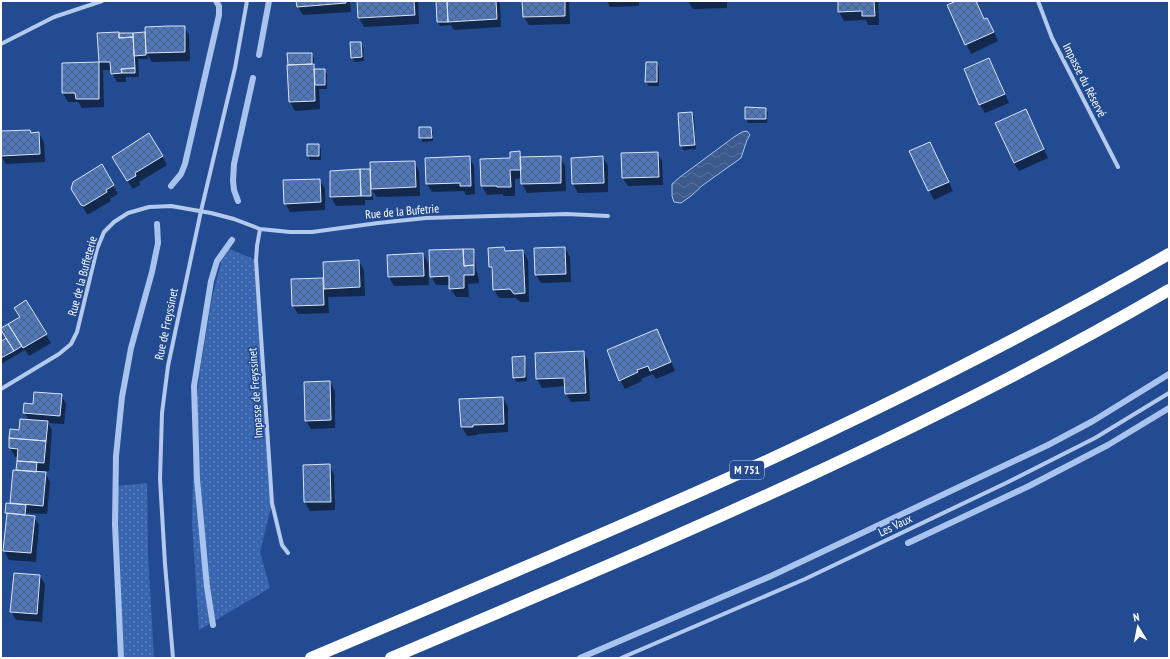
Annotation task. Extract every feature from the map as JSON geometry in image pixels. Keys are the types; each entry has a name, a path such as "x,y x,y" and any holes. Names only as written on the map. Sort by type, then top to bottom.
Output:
{"highway":[{"name":"M 751","path":"311,658 683,499 812,439 996,349 1169,254"},
{"name":"M 751","path":"391,658 783,488 1010,377 1088,336 1169,290"}],"street":[{"path":"1,44 54,17 102,1"},
{"name":"Rue de Freyssinet","path":"173,658 164,564 160,478 162,414 168,366 248,1"},
{"name":"Impasse du Réservé","path":"1038,1 1052,38 1118,167"},
{"name":"Rue de la Buffeterie","path":"1,389 59,354 71,344 81,319 97,249 104,232 114,222 128,213 149,207 171,206 201,211"},
{"name":"Rue de la Bufetrie","path":"201,211 234,219 260,229 290,232 312,232 426,218 567,214 608,216"},
{"name":"Impasse de Freyssinet","path":"260,229 256,260 272,503 282,545 288,553"},
{"name":"Les Vaux","path":"621,658 805,579 1006,483 1095,438 1169,393"}],"shaded area":[{"path":"225,247 256,260 272,503 260,552 270,588 199,630 192,523 194,431 200,370 212,298"},
{"path":"147,483 148,554 154,658 119,658 118,486"}],"water":[{"path":"747,131 750,135 741,158 681,203 674,202 672,196 672,184 734,137"}],"building":[{"path":"296,1 346,1 346,3 297,7"},
{"path":"357,1 414,1 415,15 358,18"},
{"path":"436,1 447,1 448,22 437,22"},
{"path":"447,1 496,1 497,19 448,22"},
{"path":"522,1 565,1 565,16 523,17"},
{"path":"838,1 874,1 875,16 862,16 862,11 838,12"},
{"path":"956,1 976,1 984,19 987,18 994,32 965,45 947,5"},
{"path":"185,26 185,52 146,53 145,27"},
{"path":"119,32 119,38 133,37 135,68 121,69 122,73 111,74 110,62 99,62 97,33"},
{"path":"145,32 146,55 134,56 133,33"},
{"path":"119,33 133,33 133,37 119,38"},
{"path":"350,42 361,42 362,57 351,58"},
{"path":"287,53 312,53 312,64 288,65"},
{"path":"989,58 1005,94 979,105 964,69"},
{"path":"99,62 99,99 76,99 75,93 62,93 62,63"},
{"path":"646,62 657,62 657,82 645,82"},
{"path":"314,64 315,101 289,102 287,65"},
{"path":"135,68 135,73 122,73 121,69"},
{"path":"314,69 325,69 325,85 315,85"},
{"path":"745,107 766,108 766,119 745,119"},
{"path":"1026,109 1044,149 1014,163 995,123"},
{"path":"692,112 695,145 680,146 678,113"},
{"path":"419,127 431,127 432,138 419,138"},
{"path":"30,130 31,133 39,132 40,154 1,156 1,131"},
{"path":"149,133 163,156 135,173 136,176 127,181 112,157"},
{"path":"930,142 949,182 928,191 909,151"},
{"path":"307,144 319,144 319,156 307,156"},
{"path":"520,151 521,170 510,170 511,187 481,186 480,159 510,158 510,152"},
{"path":"658,152 659,177 622,178 621,153"},
{"path":"470,156 471,186 460,186 460,183 426,184 425,158"},
{"path":"561,156 561,183 521,184 520,157"},
{"path":"603,156 604,183 572,184 571,158"},
{"path":"415,161 416,187 371,189 370,162"},
{"path":"102,164 114,185 106,190 107,192 84,206 81,205 71,189 73,182"},
{"path":"360,169 361,196 330,197 330,171"},
{"path":"360,169 370,169 371,196 361,196"},
{"path":"320,179 321,202 284,204 283,180"},
{"path":"504,247 505,251 523,250 525,293 514,294 510,289 493,290 492,267 489,267 488,248"},
{"path":"565,247 566,274 535,275 534,248"},
{"path":"463,249 464,266 474,265 474,275 464,275 464,288 449,289 449,276 430,277 429,250"},
{"path":"463,249 474,249 474,265 464,266"},
{"path":"423,253 424,276 388,277 387,255"},
{"path":"359,260 360,287 324,289 323,262"},
{"path":"323,278 324,305 292,306 291,279"},
{"path":"26,300 47,334 23,348 8,324 20,317 14,308"},
{"path":"8,324 22,346 14,351 1,330 1,328"},
{"path":"657,329 671,362 650,371 648,366 637,370 638,372 619,381 607,350"},
{"path":"6,338 14,351 1,358 1,342"},
{"path":"584,351 586,393 565,394 564,378 536,379 535,353"},
{"path":"525,356 525,377 513,378 512,357"},
{"path":"330,381 331,420 305,421 304,382"},
{"path":"34,392 62,394 60,416 23,413 24,403 33,404"},
{"path":"503,397 504,424 461,427 459,399"},
{"path":"20,419 48,421 46,441 9,438 10,429 19,430"},
{"path":"9,438 46,441 44,463 17,461 18,449 9,448"},
{"path":"17,461 37,462 36,472 16,470"},
{"path":"330,464 331,502 304,502 303,465"},
{"path":"13,470 46,472 43,506 10,503"},
{"path":"6,503 26,505 25,515 5,513"},
{"path":"7,513 35,516 31,553 3,551"},
{"path":"14,573 40,575 37,614 10,612"}],"waterway":[{"path":"171,186 181,174 185,164 219,15 219,6 216,1"},
{"path":"259,55 269,1"},
{"path":"238,201 234,190 233,181 234,164 253,78"},
{"path":"121,658 115,524 116,456 122,397 131,348 152,272 158,243 157,224"},
{"path":"213,625 207,587 197,479 194,386 211,281 217,261 232,240"},
{"path":"580,658 771,576 1048,445 1093,421 1169,374"},
{"path":"908,543 1029,486 1108,445 1169,408"}]}
